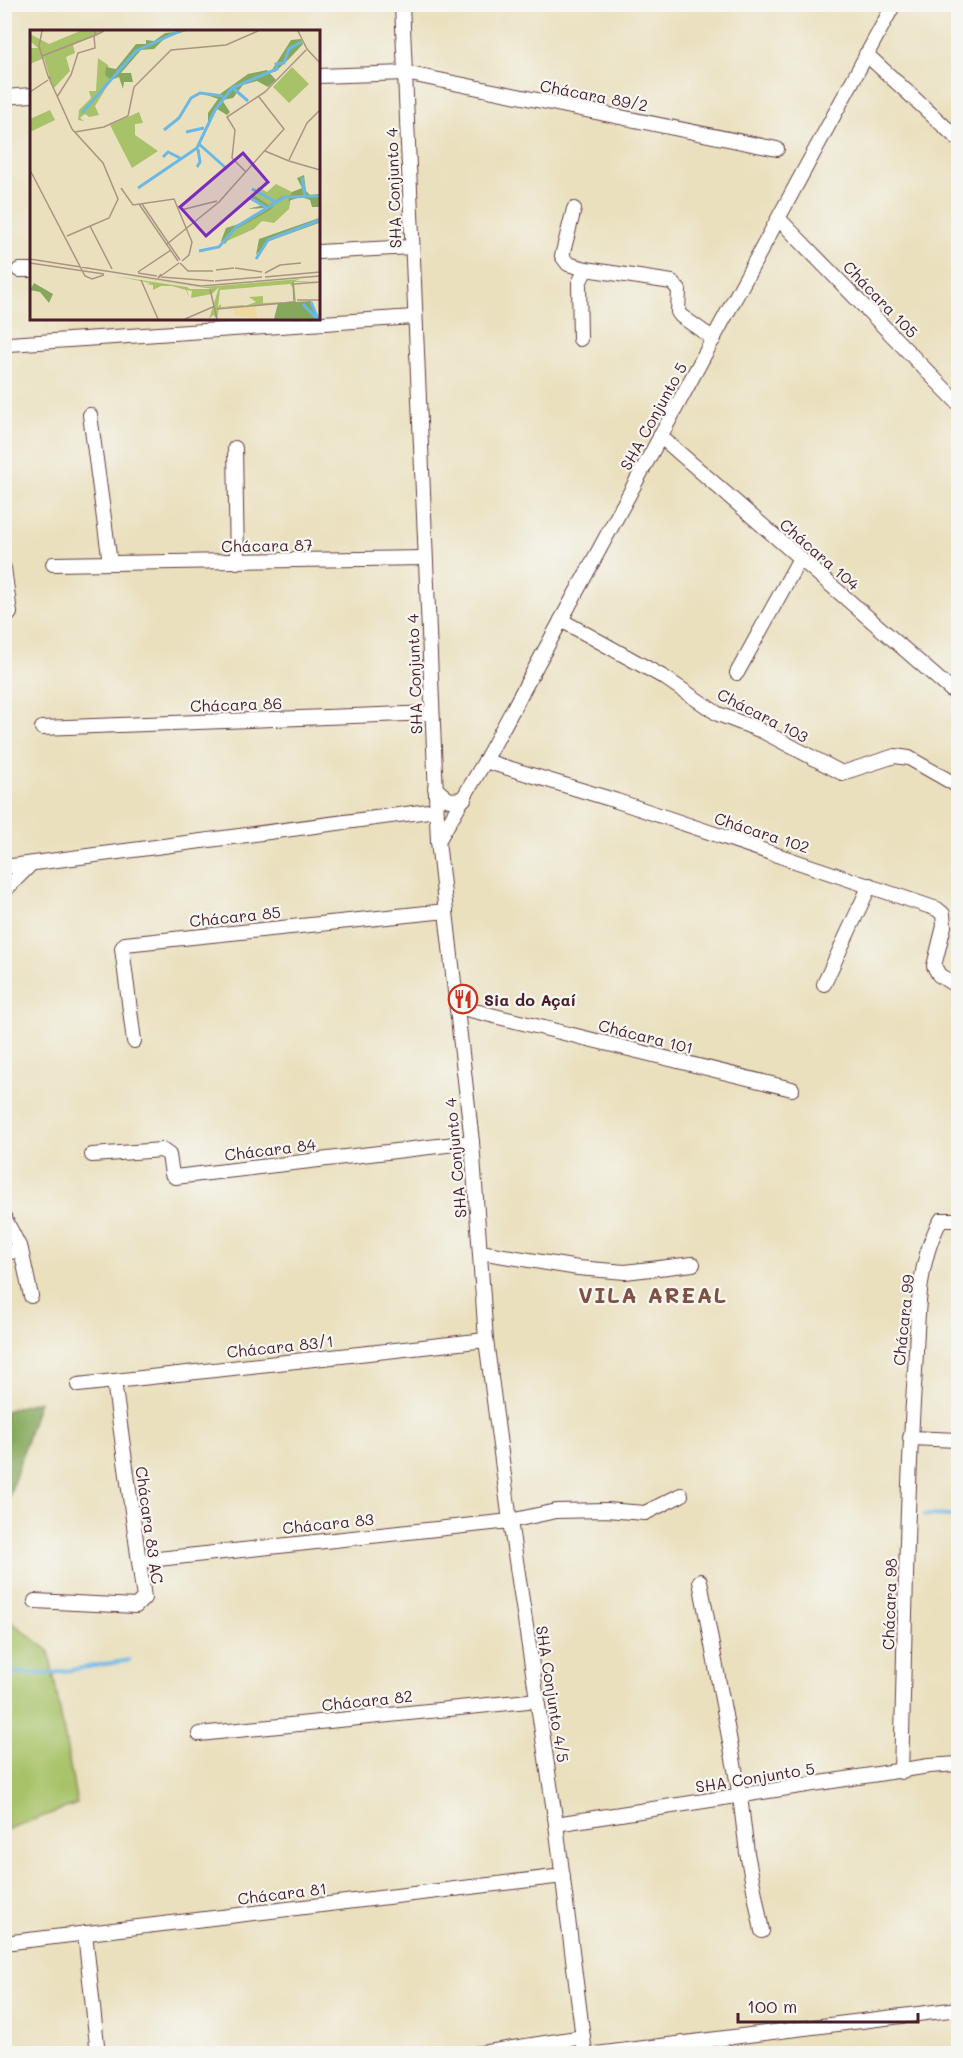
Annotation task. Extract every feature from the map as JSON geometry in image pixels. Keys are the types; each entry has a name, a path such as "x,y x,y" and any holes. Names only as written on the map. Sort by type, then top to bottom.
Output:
{"street":[{"name":"SHA Conjunto 4","path":"402,4 436,810 472,1142 486,1340"},
{"name":"SHA Conjunto 5","path":"438,841 464,800 894,4"},
{"path":"866,54 958,139"},
{"name":"Chácara 89/2","path":"320,76 405,73 777,149"},
{"path":"4,97 30,95"},
{"path":"574,209 562,256 568,264 586,269 672,282 679,290 678,312 714,339"},
{"name":"Chácara 105","path":"779,219 958,403"},
{"path":"320,252 412,247"},
{"path":"580,339 579,283 586,269"},
{"path":"9,344 414,317"},
{"path":"90,415 110,563"},
{"name":"Chácara 104","path":"660,436 958,696"},
{"path":"235,448 237,562"},
{"name":"Chácara 87","path":"53,564 425,558"},
{"path":"736,673 800,558"},
{"path":"4,568 7,615"},
{"name":"Chácara 103","path":"561,620 665,678 718,714 762,731 842,773 895,756 909,758 958,786"},
{"name":"Chácara 86","path":"42,728 432,713"},
{"name":"Chácara 102","path":"485,761 617,801 870,885 943,914 944,926 934,966 939,975 958,987"},
{"path":"435,788 449,800 464,800"},
{"path":"4,867 29,866 436,810"},
{"path":"4,891 29,866"},
{"path":"824,984 870,885"},
{"name":"Chácara 85","path":"134,1041 122,948 125,944 446,911"},
{"name":"Chácara 101","path":"458,1006 792,1089"},
{"name":"Chácara 84","path":"92,1155 166,1151 175,1177 472,1142"},
{"path":"4,1217 21,1250 31,1296"},
{"name":"Chácara 99","path":"910,1438 922,1282 932,1235 941,1220 955,1219"},
{"path":"4,1253 21,1250"},
{"path":"480,1252 578,1268 625,1272 693,1264"},
{"name":"Chácara 83/1","path":"78,1384 486,1340"},
{"name":"SHA Conjunto 4/5","path":"486,1340 510,1521 556,1824 585,2054"},
{"name":"Chácara 83 AC","path":"35,1601 136,1606 144,1598 114,1381"},
{"path":"910,1438 958,1440"},
{"name":"Chácara 98","path":"901,1772 910,1438"},
{"name":"Chácara 83","path":"149,1560 510,1521 556,1511 606,1510 645,1513 681,1495"},
{"path":"700,1581 740,1796 747,1853 762,1932"},
{"name":"Chácara 82","path":"199,1734 538,1700"},
{"name":"SHA Conjunto 5","path":"556,1824 958,1764"},
{"name":"Chácara 81","path":"4,1943 563,1876"},
{"path":"85,1933 98,2054"},
{"path":"596,2054 958,2009"},
{"path":"475,2054 584,2037"}],"green space":[{"path":"39,1401 5,1510 5,1411"},
{"path":"4,1616 49,1651 77,1804 5,1830"}],"waterway":[{"path":"925,1515 958,1516"},
{"path":"4,1672 47,1674 129,1660"}],"place":[{"name":"Sia do Açaí","path":"463,999"}],"district":[{"name":"VILA AREAL","path":"653,1294"}]}
